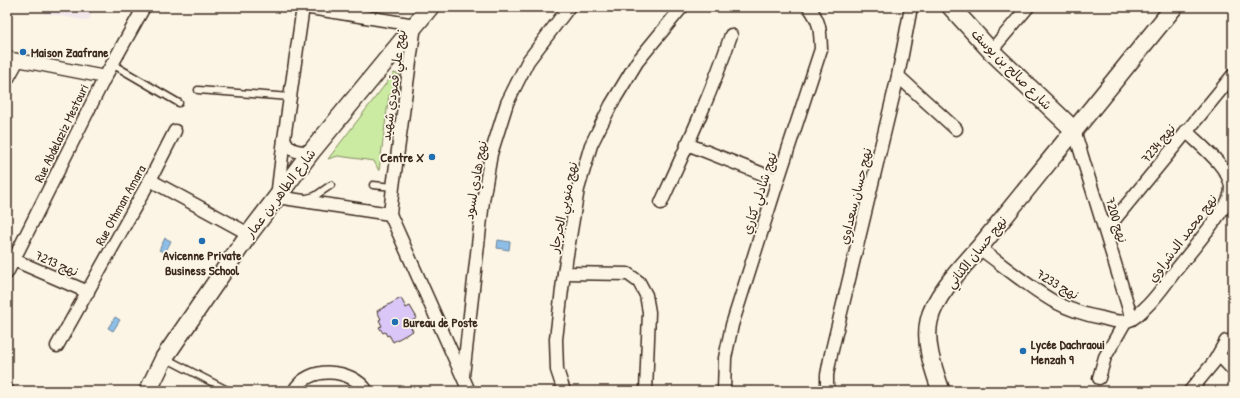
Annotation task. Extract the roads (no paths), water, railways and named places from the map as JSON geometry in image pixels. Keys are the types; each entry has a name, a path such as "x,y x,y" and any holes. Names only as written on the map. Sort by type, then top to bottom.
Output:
{"street":[{"name":"Rue Abdelaziz Mestouri","path":"7,273 105,77 144,7"},
{"name":"نهج علي قمودي شهيد","path":"304,7 415,25 390,214"},
{"path":"304,7 284,138 277,197 390,214 469,391"},
{"name":"شارع الطاهر بن عمار","path":"148,391 164,358 249,234 311,152 430,7"},
{"name":"نهج هادي لسود","path":"463,377 483,201 491,154 507,103 528,61 570,7"},
{"name":"نهج منوبي الجرجار","path":"564,391 557,370 556,339 564,273 578,189 591,145 611,104 637,62 682,7"},
{"name":"نهج شادلي كتاري","path":"724,391 725,358 732,325 821,49 820,29 816,17 810,7"},
{"name":"نهج حسان سعداوي","path":"827,391 827,375 831,354 898,76 911,7"},
{"name":"شارع صالح بن يوسف","path":"951,7 991,51 1074,130"},
{"path":"991,51 1028,7"},
{"name":"نهج حسان الكناني","path":"941,391 934,371 928,335 929,322 938,300 961,268 979,248 1174,7"},
{"path":"660,203 687,144 731,35"},
{"path":"7,80 12,59 105,77"},
{"name":"نهج 7234","path":"1106,230 1233,75"},
{"path":"898,76 956,129"},
{"name":"نهج 7200","path":"1074,130 1106,230 1128,320"},
{"name":"Rue Othman Amara","path":"57,346 150,180 175,131"},
{"name":"نهج محمد الدشراوي","path":"1099,378 1105,357 1128,320 1146,307 1157,294 1209,228 1229,197 1230,187 1227,174 1186,131"},
{"path":"284,138 288,146 295,151 311,152"},
{"path":"687,144 778,180"},
{"path":"150,180 249,234"},
{"name":"نهج 7233","path":"979,248 1030,286 1074,311 1114,321 1128,320"},
{"name":"نهج 7213","path":"14,260 88,292"},
{"path":"564,273 628,274 639,282 646,295 649,312 646,391"},
{"path":"1190,391 1209,369 1219,355 1226,341"},
{"path":"1219,355 1233,370"},
{"path":"294,391 298,384 309,376 325,373 340,373 354,379 367,391"}],"lane":[{"path":"112,64 179,103"},
{"path":"198,90 290,97"},
{"path":"300,200 315,196 331,185"},
{"path":"373,185 393,187"},
{"path":"164,358 229,391"}],"water":[{"path":"165,238 171,241 165,253 159,250"},
{"path":"498,240 510,242 509,250 497,248"},
{"path":"115,317 120,320 113,331 108,328"}],"place":[{"name":"Maison Zaafrane","path":"23,52"},
{"name":"Centre X","path":"432,157"},
{"name":"Avicenne Private Business School","path":"202,241"},
{"name":"Bureau de Poste","path":"395,322"},
{"name":"Lycée Dachraoui Menzah 9","path":"1023,351"}]}
